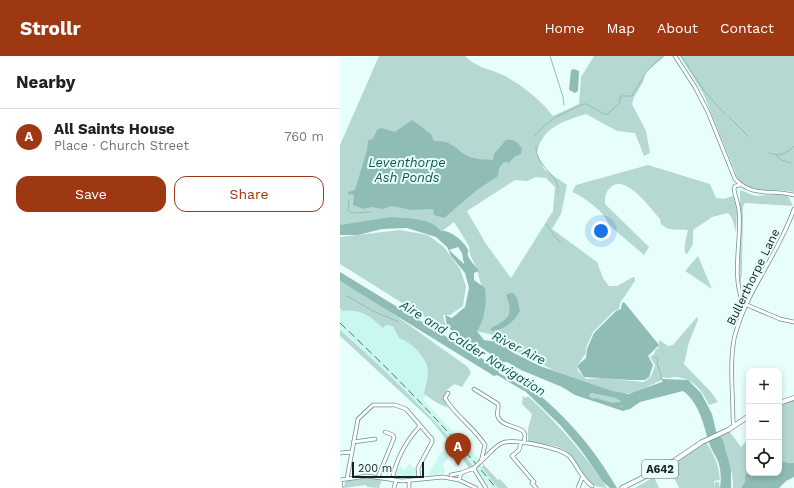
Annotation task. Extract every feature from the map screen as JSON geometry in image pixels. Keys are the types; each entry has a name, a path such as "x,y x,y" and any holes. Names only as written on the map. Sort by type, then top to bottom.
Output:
{"main road":[{"path":"782,402 794,398"},
{"name":"A642","path":"622,488 668,465 708,439 720,434 746,418"}],"street":[{"path":"675,56 705,107 731,173 740,185 760,193 784,192 794,195"},
{"path":"740,185 735,186 734,189 739,210 738,287 745,304 780,320 794,322"},
{"name":"Bullerthorpe Lane","path":"734,426 733,350 735,334 745,304 784,234 794,210"},
{"path":"474,388 498,404 497,416 499,419 510,426 523,431 522,443 519,450 512,456 534,482 532,483 536,488"},
{"path":"448,393 445,398 450,409 464,420 484,445 480,462"},
{"path":"347,479 358,419 373,405 401,406 432,439 432,442 418,468 419,479"},
{"path":"392,480 396,463 412,434 420,426"},
{"path":"378,476 394,439 393,435 385,432"},
{"path":"353,442 375,439"},
{"path":"341,488 340,480 367,476 378,476 396,481 409,481 451,476 473,468 504,442 522,443 557,449 565,453 570,457 582,478 592,486"},
{"path":"340,453 351,452"},
{"path":"473,468 486,488"},
{"path":"459,480 461,473"},
{"path":"451,476 476,488"},
{"path":"578,488 582,478"},
{"path":"394,488 396,481"},
{"path":"409,481 409,488"}],"shaded area":[{"path":"379,56 465,56 473,63 503,75 517,83 537,98 553,116 579,104 581,77 594,56 665,56 645,73 643,82 634,97 632,104 646,131 650,153 644,156 635,133 617,131 586,114 555,126 544,137 537,153 544,169 567,185 561,214 552,229 597,262 603,278 609,286 617,286 633,277 635,278 635,281 620,303 619,309 614,311 593,332 586,348 586,353 577,366 578,371 586,379 603,378 643,382 646,381 650,377 655,365 650,357 654,354 656,349 658,349 659,340 668,346 673,345 697,317 698,320 689,342 684,364 711,392 718,402 709,405 703,394 692,382 675,377 663,377 662,380 641,389 630,393 619,394 555,371 509,348 493,335 476,331 483,298 481,285 477,269 470,255 469,246 454,222 442,231 409,219 340,226 340,145","holes":["536,177 546,178 555,187 553,211 511,278 486,244 467,211 515,180 527,181"]},
{"path":"680,56 794,56 794,192 757,189 744,184 738,179 703,93"},
{"path":"648,165 710,184 716,198 724,199 733,196 737,211 736,232 732,218 728,213 712,217 693,230 693,244 687,254 685,253 685,241 688,230 674,230 664,227 661,224 660,219 637,194 624,185 617,184 611,187 606,193 605,204 649,247 644,255 609,225 604,215 599,210 582,197 572,192 576,185"},
{"path":"741,190 755,196 782,194 789,197 793,206 745,203 743,206 742,273 740,286 740,191"},
{"path":"400,230 428,235 444,247 460,269 466,286 463,306 450,315 443,315 447,331 340,264 340,237"},
{"path":"698,256 712,289 685,271"},
{"path":"340,281 385,308 468,367 471,373 462,387 454,384 447,390 443,397 448,408 437,403 424,394 428,372 425,361 418,351 409,343 399,338 393,327 388,325 383,328 361,312 349,310 343,311 340,308"},
{"path":"340,308 343,311 353,309 384,325 388,325 393,328 399,338 404,339 414,347 424,359 429,372 424,394 426,396 423,400 478,458 482,468 498,488 491,488 462,452 369,356 340,330"},
{"path":"340,330 410,396 474,467 470,469 431,420 340,336"},
{"path":"591,393 616,398 626,405 621,407 616,404 592,399 589,395"},
{"path":"523,396 526,398 528,396 561,429 580,451 607,488 598,487 587,480 572,457 563,449 528,442 528,429 532,414 522,404"},
{"path":"794,400 794,463 788,462 782,464 782,405"},
{"path":"729,431 741,447 746,441 746,476 748,476 742,488 733,488 731,469 724,443 720,436"},
{"path":"706,442 714,455 719,469 720,480 714,481 715,487 715,482 719,482 720,488 679,488 669,467"},
{"path":"441,452 447,452 448,459 443,464 445,472 443,474 428,476"},
{"path":"409,464 417,469 415,477 395,479 397,466 405,470"},
{"path":"483,464 508,488 498,488 482,468"},
{"path":"654,477 659,488 635,488"},
{"path":"373,478 382,479 379,488 367,487 366,485 343,488 346,481"}],"water":[{"path":"574,69 579,71 578,91 575,93 569,90 571,70"},
{"name":"Leventhorpe Ash Ponds","path":"412,120 431,134 434,141 442,141 452,145 463,154 474,158 493,160 494,154 506,140 511,140 517,143 522,149 521,154 514,157 509,163 504,162 499,168 498,176 477,190 444,218 434,215 433,209 412,210 391,206 383,209 371,207 363,209 353,205 354,195 348,194 348,192 355,190 367,150 368,140 373,139 377,130 381,128 395,132"},
{"path":"392,217 425,221 436,226 441,231 452,234 464,243 468,250 469,257 479,271 474,273 474,280 485,288 485,310 480,327 477,331 484,340 491,341 495,339 512,352 540,366 612,391 628,394 662,382 663,379 688,380 701,393 712,414 716,431 723,440 731,469 731,488 720,488 721,474 719,465 710,446 703,422 693,401 683,391 640,402 630,409 623,411 575,395 562,387 521,370 507,362 502,362 498,368 501,371 498,370 499,373 527,389 531,388 557,411 579,434 599,459 617,488 610,488 603,482 581,450 561,426 526,392 497,375 494,376 340,281 340,272 496,367 501,361 479,346 457,337 447,326 445,315 452,318 465,307 469,288 465,273 451,256 447,247 436,237 407,228 382,229 358,235 340,235 340,225","holes":["458,247 462,253 464,264 449,250","591,393 616,398 626,405 621,407 616,404 595,398 593,399 589,396"]},
{"path":"513,293 517,298 520,311 515,319 504,328 491,331 491,328 506,319 510,312 506,295"},
{"path":"624,302 659,345 648,356 653,365 649,377 645,380 630,380 584,377 577,366 586,358 587,349 594,333 616,311 621,309 622,303"},
{"path":"782,463 794,463 794,477 786,481 779,488 742,488 746,474 746,476 782,476"}],"waterway":[{"path":"550,56 563,97 564,105"},
{"path":"535,136 545,125 556,117 583,104 586,104 606,115 619,104 621,96 632,96 647,71 663,56"},
{"path":"681,56 705,92 724,113"},
{"path":"729,117 748,136"},
{"path":"536,146 539,159 554,178 558,188"},
{"path":"769,153 780,155 794,146"},
{"path":"777,156 781,160 791,163"},
{"path":"349,200 348,210 351,213 371,212"},
{"path":"546,224 555,237"},
{"path":"556,238 561,242"},
{"path":"347,296 373,311 399,322"},
{"path":"655,357 658,358 657,364 663,380"},
{"name":"River Aire","path":"613,405 631,401"}],"railway":[{"path":"340,323 421,403 496,488"}],"place":[{"name":"All Saints House","path":"458,466"}],"water label":[{"name":"Aire and Calder Navigation","path":"473,348"}]}
